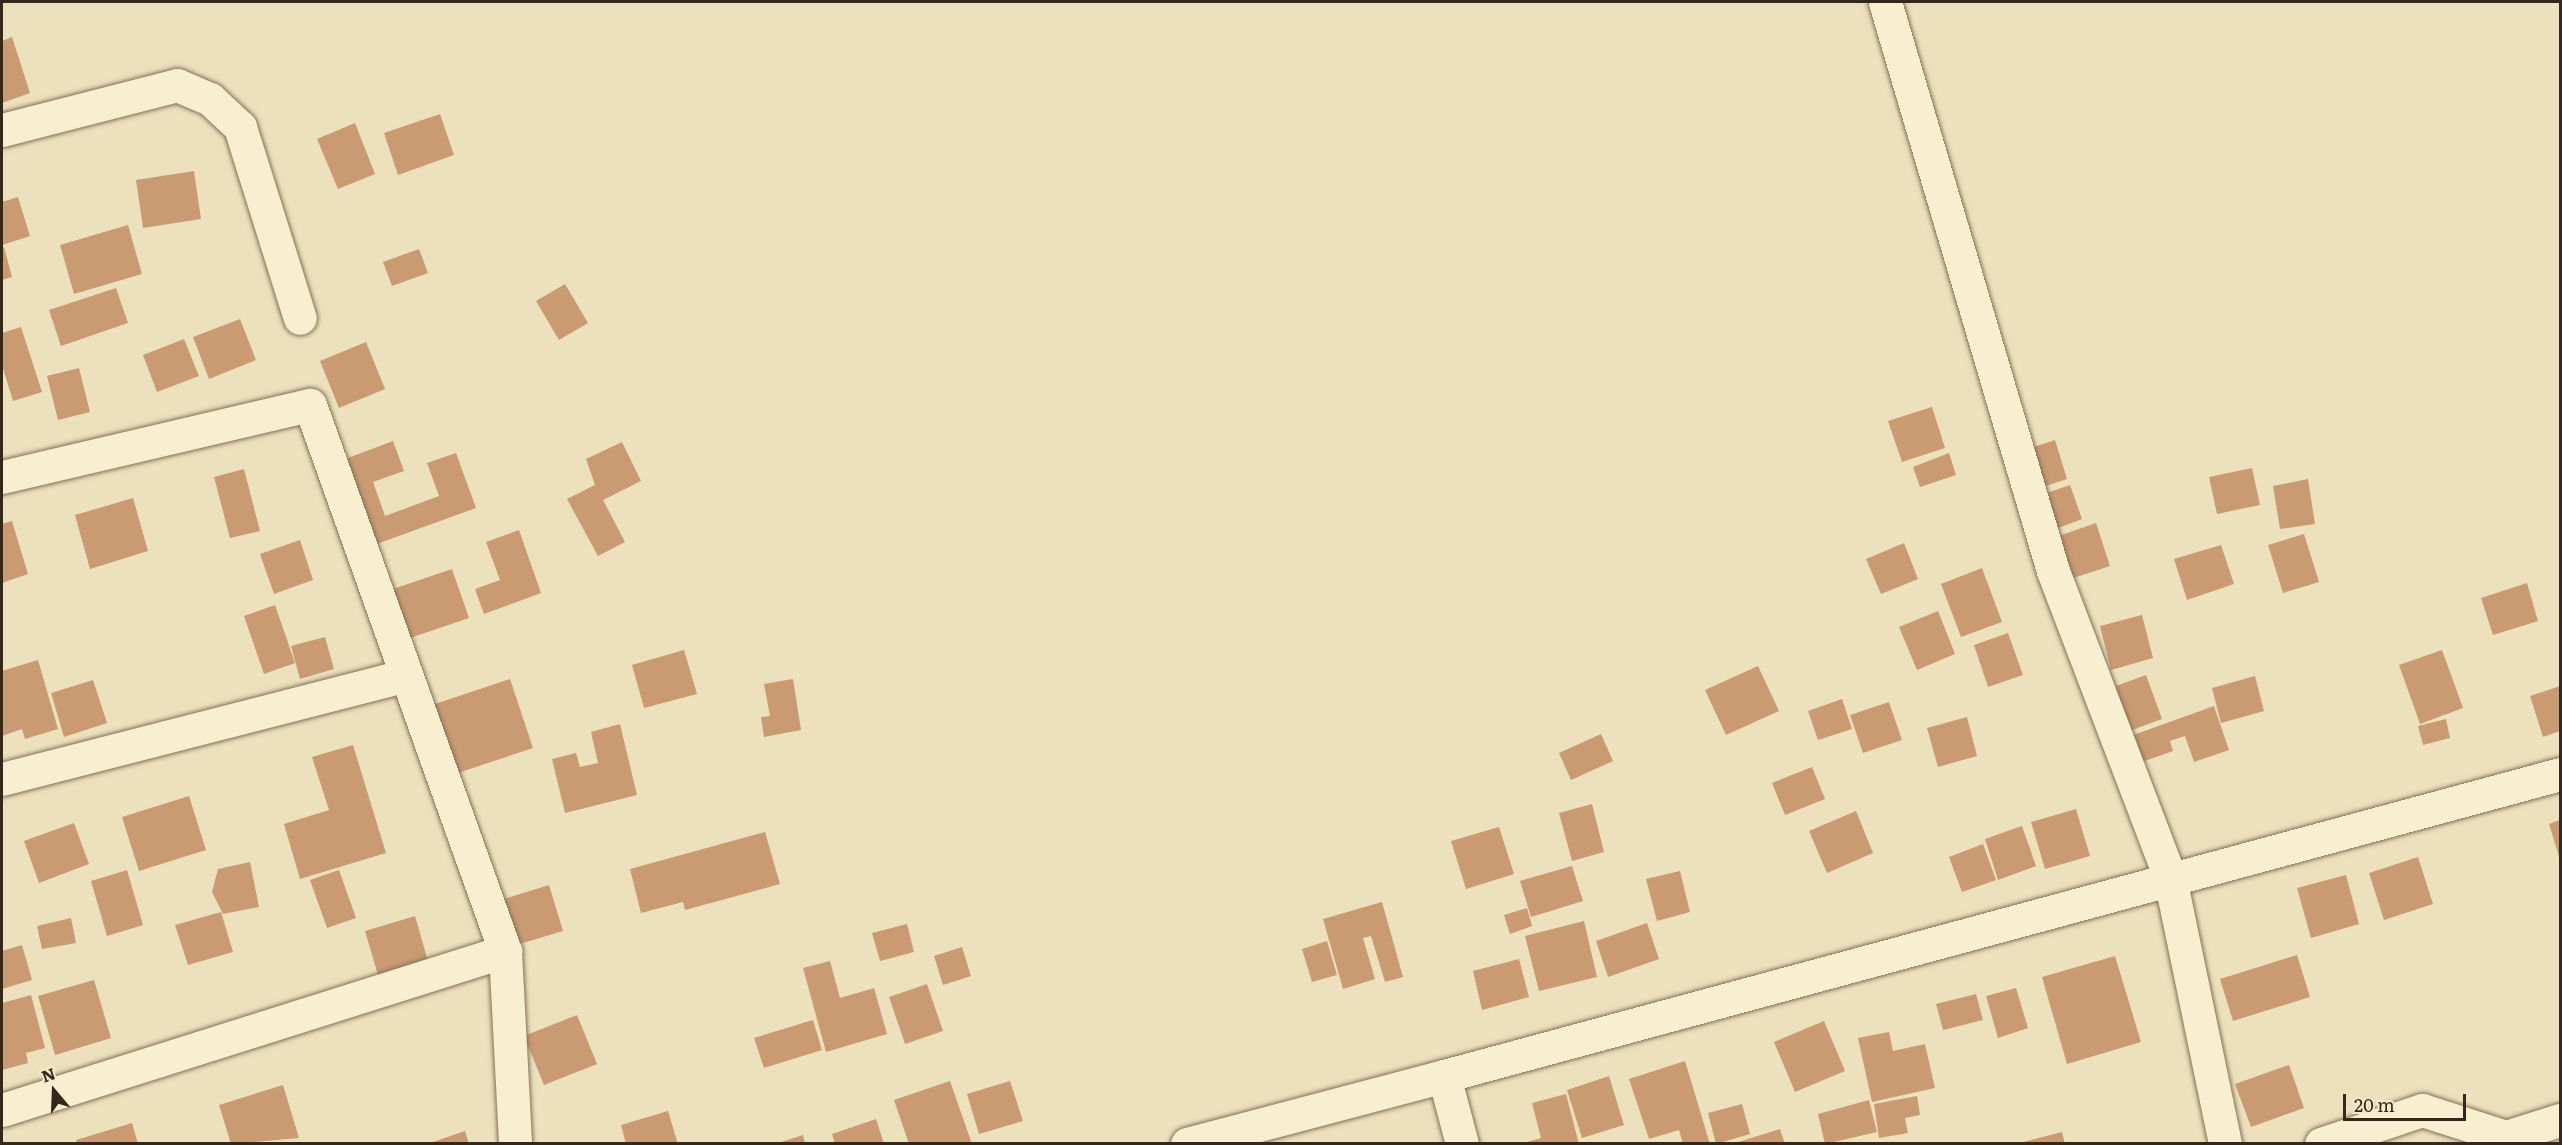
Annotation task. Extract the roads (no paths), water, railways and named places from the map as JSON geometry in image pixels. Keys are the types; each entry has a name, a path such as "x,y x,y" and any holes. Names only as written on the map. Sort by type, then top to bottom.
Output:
{"street":[{"path":"1885,2 2053,571 2170,878 2225,1143"},
{"path":"2,130 177,85 210,99 240,127 300,318"},
{"path":"2,477 310,405 505,951 515,1143"},
{"path":"2,779 406,675"},
{"path":"1187,1143 1444,1076 2560,774"},
{"path":"2,1110 505,951"},
{"path":"1444,1076 1462,1143"},
{"path":"2321,1143 2422,1110 2506,1137 2560,1120"}]}
